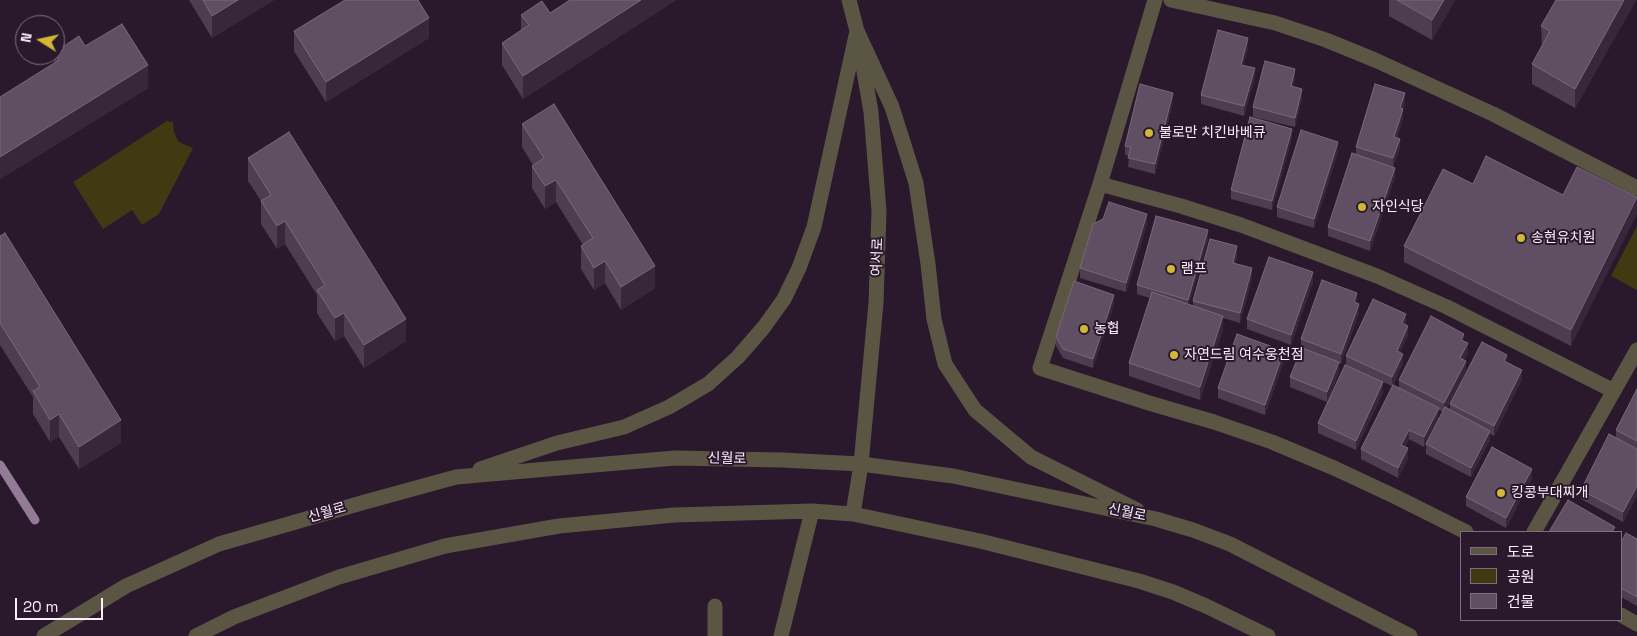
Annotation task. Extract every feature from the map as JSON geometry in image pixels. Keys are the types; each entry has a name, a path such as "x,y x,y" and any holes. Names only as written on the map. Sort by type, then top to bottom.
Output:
{"street":[{"path":"1155,0 1100,184 1040,368 1272,442 1334,468 1464,531"},
{"path":"1171,0 1275,23 1326,40 1375,60 1493,114 1637,188"},
{"name":"여서로","path":"853,514 861,464 876,303 879,212 871,112 857,31 854,1"},
{"path":"456,477 557,443 624,427 669,407 708,384 738,356 764,327 784,299 799,268 814,227 857,31"},
{"path":"857,31 892,107 916,183 934,319 945,364 975,410 1031,457 1156,519"},
{"path":"1100,184 1241,225 1377,276 1447,308 1614,391"},
{"path":"1535,531 1637,350"},
{"name":"신월로","path":"44,636 126,586 219,544 456,477 676,458 861,464 953,476 1156,519 1230,544 1410,636"},
{"path":"781,636 812,511"},
{"path":"196,636 234,617 339,578 445,546 559,526 674,515 812,511 853,514 980,541 1139,581 1173,592 1206,606 1268,636"},
{"path":"715,606 715,636"},
{"path":"1622,616 1637,624"}],"green space":[{"path":"167,121 173,122 174,132 178,141 193,148 159,214 142,225 132,210 103,229 73,182"},
{"path":"1637,226 1637,290 1611,276"}],"building":[{"path":"203,0 238,0 212,16"},
{"path":"345,0 418,0 429,18 326,82 294,31"},
{"path":"570,0 641,0 523,76 502,43 529,25 521,15 542,1 550,13"},
{"path":"1397,0 1444,0 1432,20"},
{"path":"1556,0 1624,0 1575,89 1532,64 1550,31 1541,26"},
{"path":"122,24 148,65 0,157 0,97 51,65 65,65 65,45 79,36 85,46"},
{"path":"1218,30 1248,38 1241,65 1255,68 1244,106 1201,95"},
{"path":"1265,61 1295,69 1291,86 1302,89 1295,118 1253,107"},
{"path":"1140,84 1173,93 1155,164 1128,158 1131,147 1125,146"},
{"path":"1375,84 1405,93 1400,108 1403,109 1394,137 1400,139 1393,158 1356,147"},
{"path":"554,104 655,266 621,287 605,261 594,268 581,246 593,238 556,180 545,186 532,166 544,158 522,124"},
{"path":"1250,117 1292,129 1272,201 1231,190"},
{"path":"1301,130 1338,142 1314,219 1277,207"},
{"path":"289,132 406,319 364,345 344,313 335,318 317,290 325,285 285,221 277,226 261,201 271,195 248,158"},
{"path":"1352,153 1395,168 1370,241 1328,227"},
{"name":"송현유치원","path":"1486,156 1563,195 1577,167 1637,197 1571,330 1404,246 1443,169 1473,184"},
{"path":"1109,202 1147,214 1126,283 1080,268 1093,224 1103,219"},
{"path":"1156,216 1208,230 1188,300 1137,285"},
{"path":"5,233 121,420 79,447 59,414 50,420 33,391 40,387 0,323 0,236"},
{"path":"1210,239 1237,246 1233,263 1252,268 1240,313 1193,301"},
{"path":"1269,257 1313,272 1291,335 1247,319"},
{"path":"1322,280 1357,293 1354,302 1359,304 1341,354 1301,339"},
{"path":"1074,281 1114,295 1093,359 1063,349 1056,337"},
{"path":"1152,292 1223,316 1200,387 1129,363"},
{"path":"1373,299 1406,314 1402,323 1408,326 1397,351 1403,354 1392,377 1346,356"},
{"path":"1431,316 1464,334 1461,340 1468,343 1460,358 1466,361 1444,403 1399,380"},
{"path":"1237,334 1284,351 1265,405 1218,388"},
{"path":"1482,342 1507,355 1504,361 1522,370 1494,426 1450,404"},
{"path":"1302,348 1339,362 1327,392 1290,377"},
{"path":"1345,365 1383,382 1356,441 1318,423"},
{"path":"1393,385 1439,408 1424,437 1409,430 1401,445 1408,448 1398,468 1361,449"},
{"path":"1637,389 1637,441 1616,430"},
{"path":"1445,407 1490,431 1471,468 1426,444"},
{"path":"1609,434 1637,449 1637,486 1623,512 1581,490"},
{"path":"1492,447 1532,469 1506,518 1466,497"},
{"path":"1568,500 1615,527 1613,531 1550,531"},
{"path":"1626,533 1637,539 1637,597 1622,589 1622,540"}],"waterway":[{"path":"0,465 35,520"}],"place":[{"name":"불로만 치킨바베큐","path":"1149,133"},
{"name":"자인식당","path":"1362,207"},
{"name":"송현유치원","path":"1521,238"},
{"name":"램프","path":"1171,269"},
{"name":"농협","path":"1084,329"},
{"name":"자연드림 여수웅천점","path":"1174,355"},
{"name":"킹콩부대찌개","path":"1501,493"}]}
